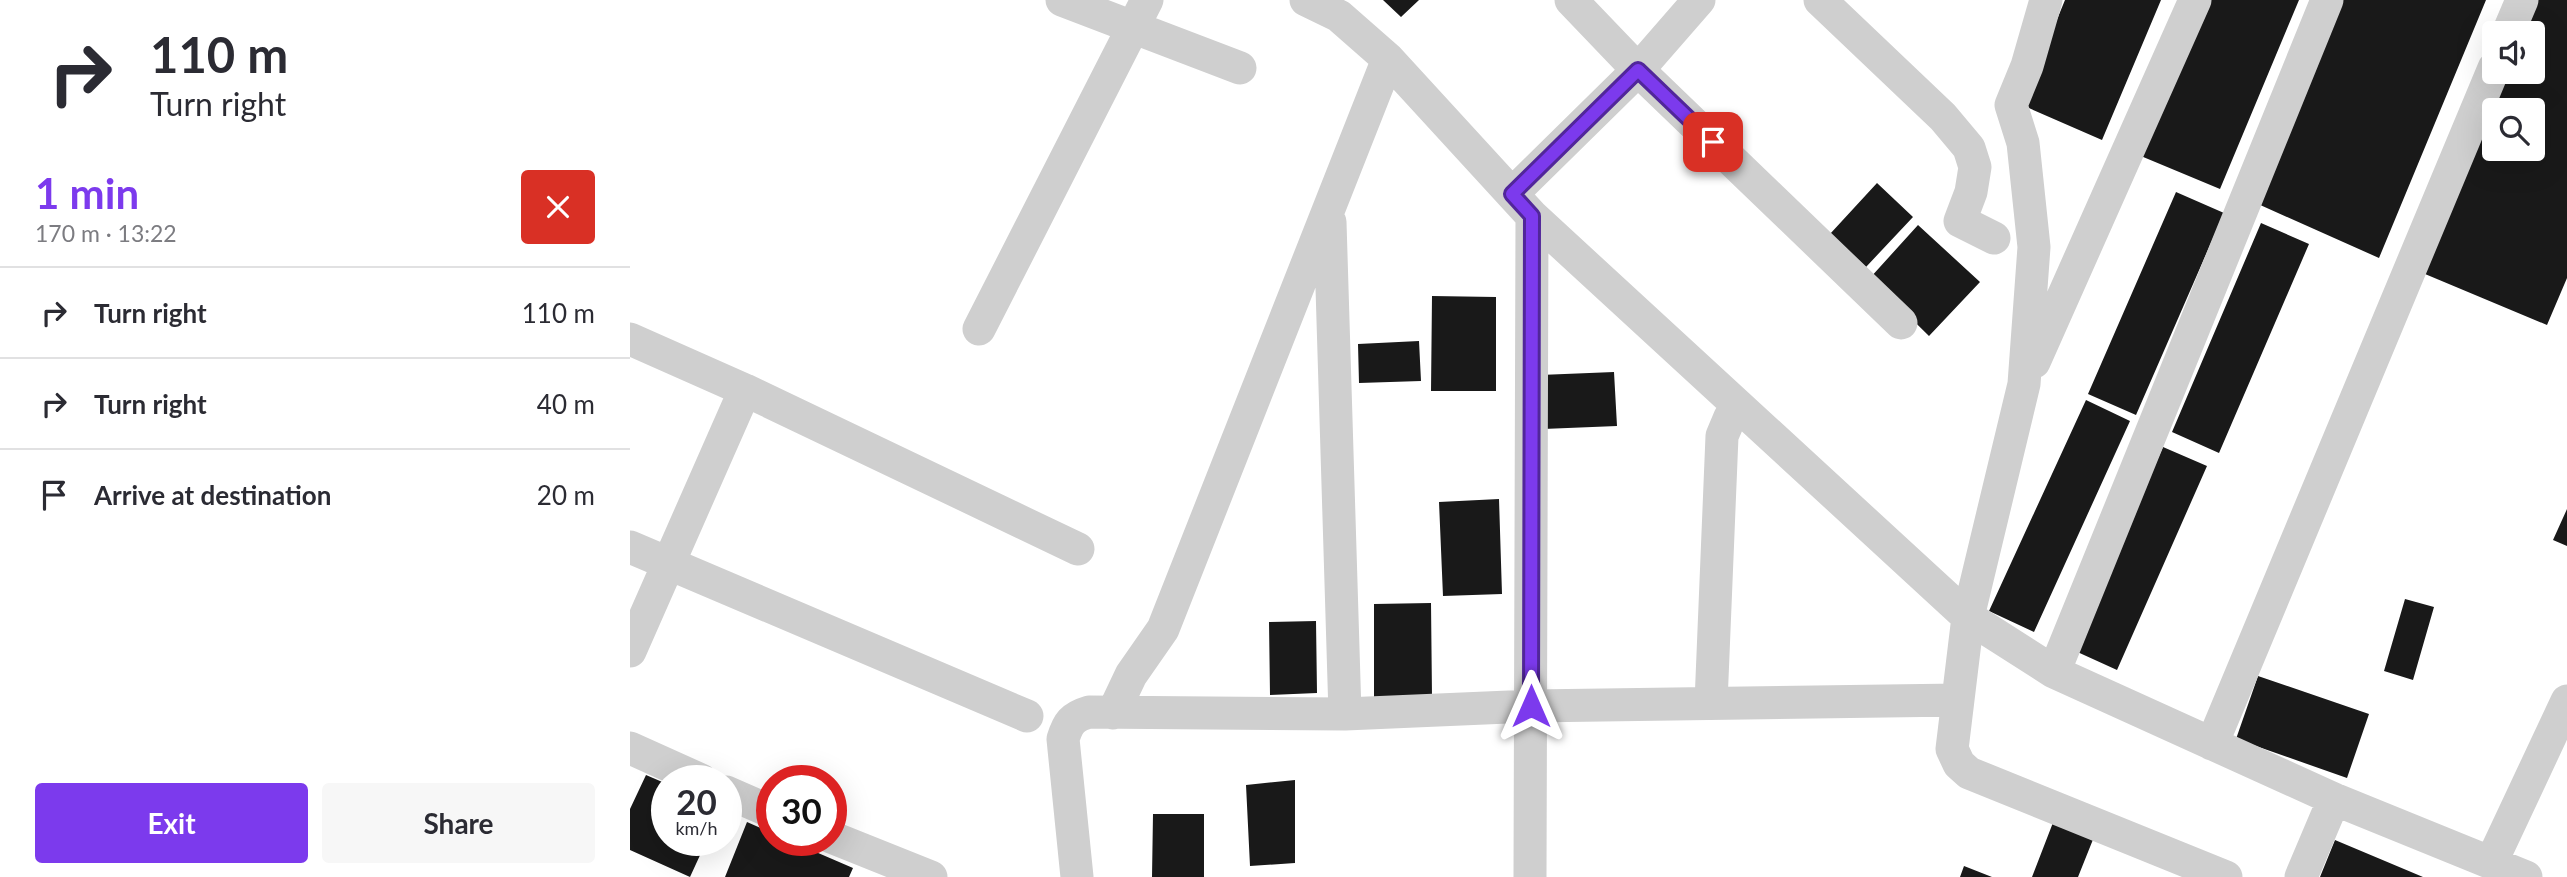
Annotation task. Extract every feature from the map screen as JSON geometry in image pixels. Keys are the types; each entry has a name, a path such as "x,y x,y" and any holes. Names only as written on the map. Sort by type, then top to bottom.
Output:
{"street":[{"path":"1062,0 1140,14 1240,68"},
{"path":"1306,0 1339,16 1388,59 1522,205 1968,617 2054,672 2334,799 2526,877"},
{"path":"1571,0 1638,70 1901,323"},
{"path":"1530,877 1531,706 1522,205 1699,0"},
{"path":"1820,0 1943,117 1969,148 1975,167 1971,192 1961,221 1994,238"},
{"path":"2046,0 2027,66 2011,105 2023,143 2034,247 2024,384 1968,617 1952,750 1959,764 1969,773 2225,877"},
{"path":"2024,384 2195,0"},
{"path":"2054,672 2327,0"},
{"path":"2513,21 2522,0"},
{"path":"979,328 1140,14"},
{"path":"1113,713 1131,675 1163,629 1388,59"},
{"path":"2212,744 2487,84"},
{"path":"1329,206 1345,714"},
{"path":"630,339 745,390 1078,549"},
{"path":"630,651 745,390"},
{"path":"1711,703 1722,436 1730,417 1739,407"},
{"path":"630,547 1027,716"},
{"path":"1077,877 1063,739 1068,723 1076,716 1088,712 1345,714 1531,706 1958,700"},
{"path":"2491,863 2567,701"},
{"path":"630,748 668,765"},
{"path":"2301,877 2334,799"},
{"path":"847,843 931,877"}],"building":[{"path":"1383,0 1419,0 1401,17"},
{"path":"2065,0 2161,0 2102,140 2022,105"},
{"path":"2201,0 2299,0 2220,189 2136,154"},
{"path":"2343,0 2486,0 2379,258 2258,204"},
{"path":"2534,0 2567,0 2567,278 2547,325 2425,274 2482,132 2482,161 2545,161 2545,98 2496,98 2501,84 2545,84 2545,21 2526,21"},
{"path":"1877,183 1913,217 1866,267 1830,234"},
{"path":"2176,192 2224,213 2136,415 2088,394"},
{"path":"2261,223 2309,244 2219,453 2172,432"},
{"path":"1918,225 1980,282 1929,336 1870,278"},
{"path":"1432,296 1496,297 1496,391 1431,391"},
{"path":"1419,341 1421,381 1359,383 1358,344"},
{"path":"1614,372 1617,426 1543,429 1540,375"},
{"path":"2086,400 2130,421 2034,632 1989,611"},
{"path":"2163,447 2207,466 2117,670 2073,650"},
{"path":"1499,499 1502,594 1443,596 1439,502"},
{"path":"2567,509 2567,546 2553,540"},
{"path":"2405,599 2434,607 2413,680 2384,671"},
{"path":"1431,603 1432,697 1374,697 1374,604"},
{"path":"1316,621 1317,693 1270,695 1269,622"},
{"path":"2258,676 2369,714 2347,778 2236,739"},
{"path":"646,775 651,777 651,856 700,856 690,877 630,850 630,809"},
{"path":"1295,780 1295,863 1250,866 1246,785"},
{"path":"1153,814 1204,814 1204,877 1152,877"},
{"path":"2054,820 2094,837 2078,877 2032,877"},
{"path":"747,822 756,826 756,856 825,856 853,868 849,877 725,877 733,856 742,856 742,834"},
{"path":"2335,840 2423,877 2320,877"},
{"path":"1964,866 1992,877 1960,877"}],"route":[{"path":"1531,706 1532,216 1512,194 1638,70 1713,142"}]}
